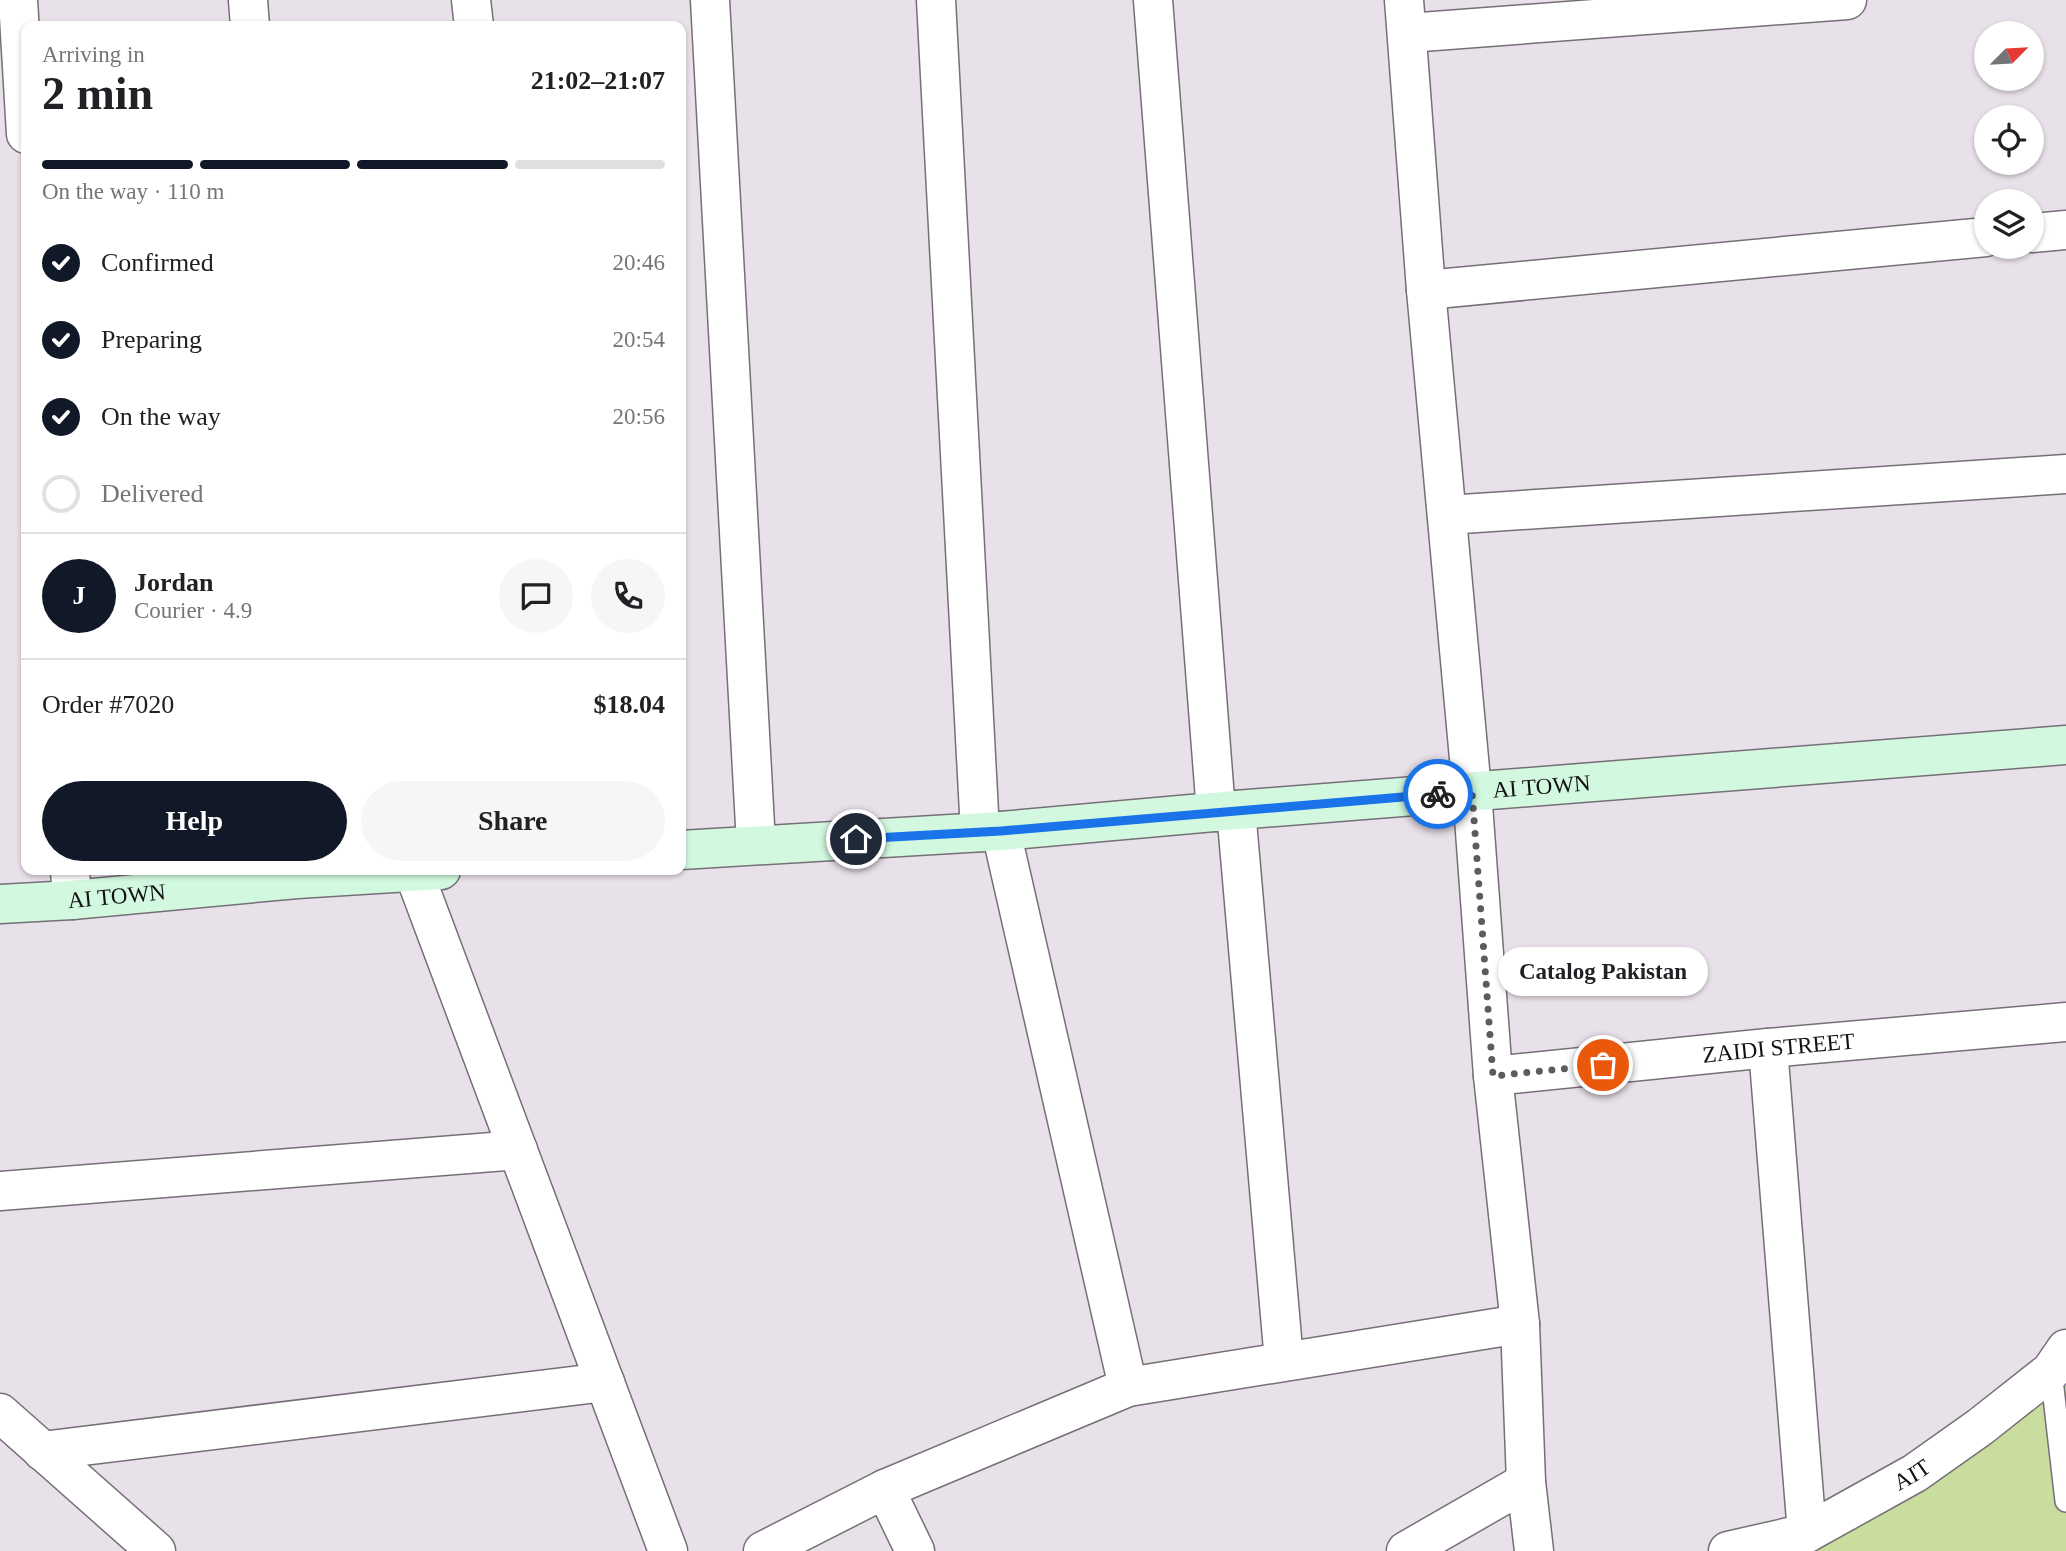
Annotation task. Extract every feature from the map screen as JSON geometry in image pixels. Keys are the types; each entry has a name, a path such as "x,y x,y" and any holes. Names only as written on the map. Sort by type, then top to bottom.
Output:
{"street":[{"path":"18,0 21,50"},
{"path":"248,0 250,21"},
{"path":"471,0 473,21"},
{"path":"710,0 756,844"},
{"path":"936,0 990,832 1128,1387"},
{"path":"1153,0 1226,811 1284,1361"},
{"path":"1534,1551 1526,1482 1520,1324 1493,1076 1472,792 1426,290 1406,17 1847,0"},
{"path":"2044,232 2066,230"},
{"path":"1426,290 1974,238"},
{"path":"1447,515 2066,474"},
{"name":"AI TOWN","path":"686,850 990,832 2066,745"},
{"name":"AI TOWN","path":"0,904 71,885 276,875"},
{"path":"429,875 518,1150 668,1551"},
{"name":"ZAIDI STREET","path":"1493,1076 2066,1022"},
{"path":"1768,1048 1807,1533"},
{"path":"0,1191 518,1150"},
{"path":"763,1551 885,1489 1128,1387 1520,1324"},
{"name":"AIT","path":"1728,1551 1807,1533 1916,1473 1980,1427 2059,1360"},
{"path":"42,1451 605,1382"},
{"path":"0,1413 156,1551"},
{"path":"1406,1551 1526,1482"},
{"path":"885,1489 915,1551"}],"lane":[{"path":"2059,1360 2066,1501"}],"green space":[{"path":"2066,1380 2066,1551 1787,1551 1924,1488 2053,1395"}],"way so far":[{"path":"1438,794 1472,792 1493,1076 1603,1065"}],"place":[{"name":"Catalog Pakistan","path":"1603,1065"}],"route":[{"path":"856,839 1001,831 1438,794"}]}
